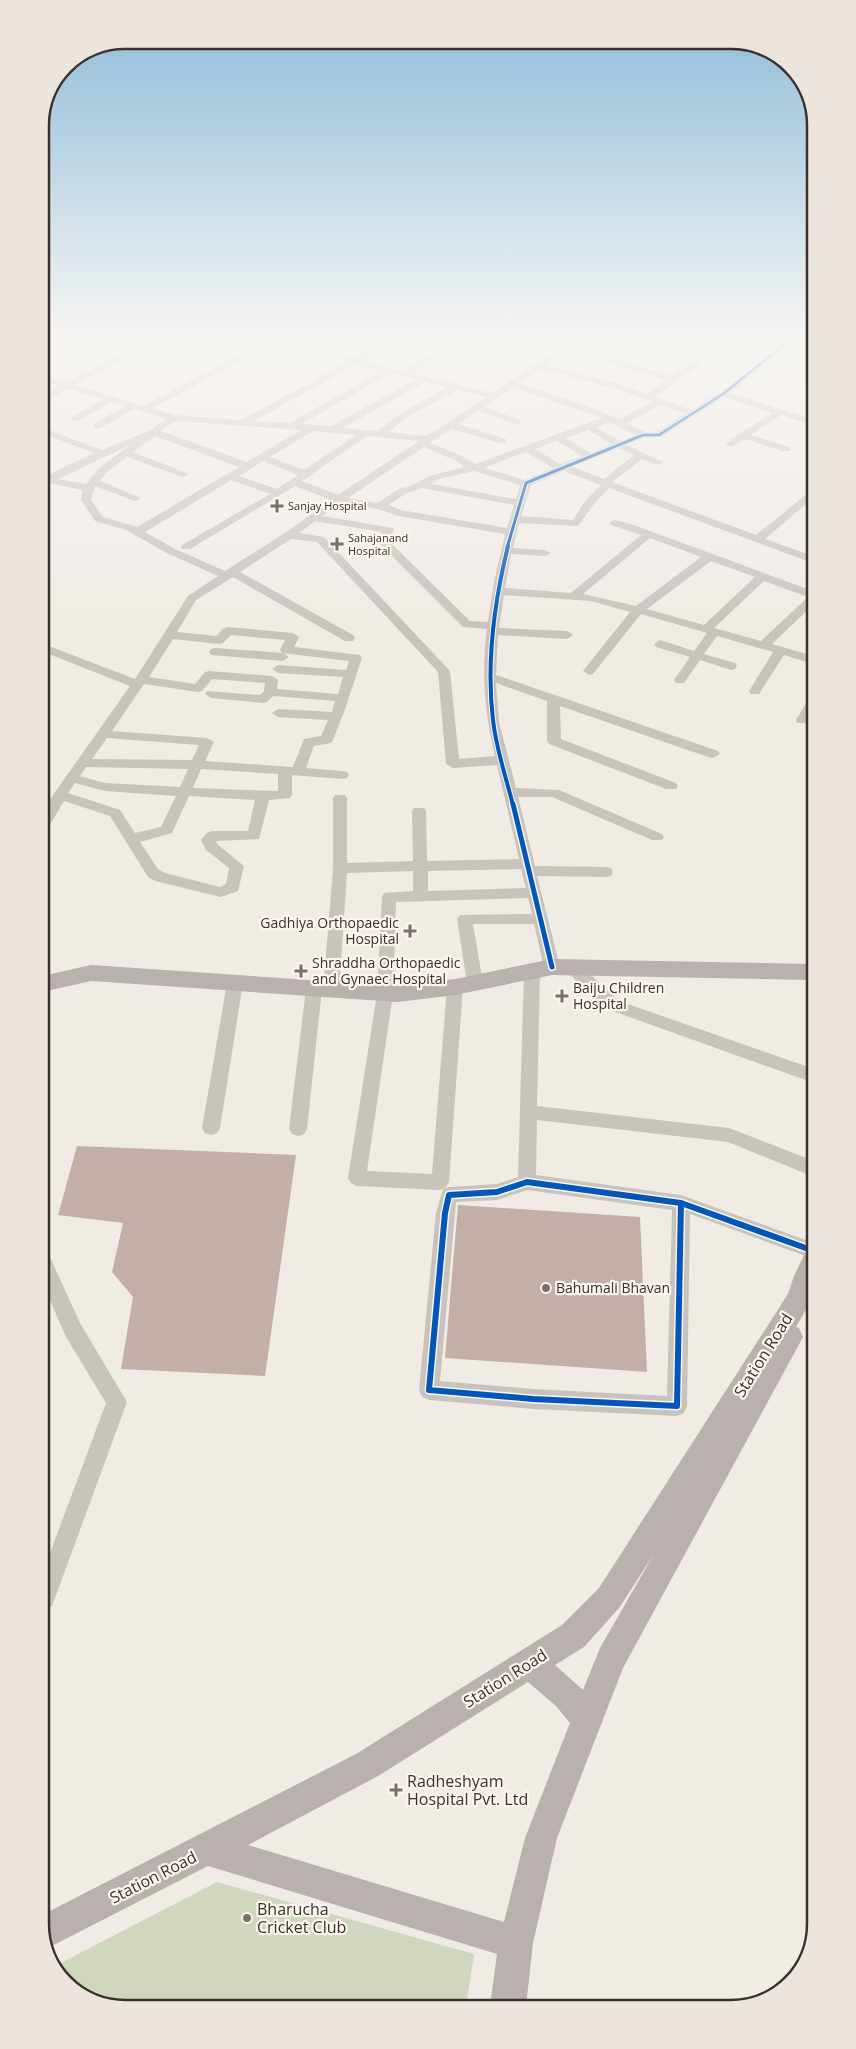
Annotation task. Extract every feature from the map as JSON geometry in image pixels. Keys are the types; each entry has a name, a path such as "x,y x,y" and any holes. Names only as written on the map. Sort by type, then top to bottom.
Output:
{"main road":[{"path":"49,982 91,973 398,994 454,987 542,969 572,967 807,972"},
{"path":"49,994 91,973"},
{"path":"509,2000 516,1943 541,1838 611,1659 807,1284"},
{"name":"Station Road","path":"49,1930 208,1849 367,1764 572,1636 609,1598 807,1284"},
{"path":"529,1663 567,1695 587,1719"},
{"path":"208,1849 516,1943"}],"street":[{"path":"61,438 102,453"},
{"path":"49,478 140,438"},
{"path":"146,438 103,470 91,485 86,500 99,519 137,532 227,573 349,638"},
{"path":"169,438 247,466"},
{"path":"137,532 295,438"},
{"path":"186,548 278,493 358,438"},
{"path":"403,438 426,441 474,468 526,483 637,438"},
{"path":"49,815 60,795 139,682 192,598 227,573 289,535 431,438"},
{"path":"492,438 503,441"},
{"path":"379,506 392,497 436,477 474,468 558,438 589,456"},
{"path":"607,438 658,462"},
{"path":"730,444 739,438"},
{"path":"751,438 786,449"},
{"path":"527,449 560,468 807,558"},
{"path":"125,453 184,474"},
{"path":"514,519 574,524 606,484 641,454"},
{"path":"262,457 305,474"},
{"path":"230,476 278,493"},
{"path":"49,482 91,485 136,498"},
{"path":"294,482 339,499 379,506 398,513 511,532"},
{"path":"526,483 511,532 493,628 490,677 493,722 540,919 542,969 529,1112 527,1182"},
{"path":"421,485 519,503"},
{"path":"757,540 807,496"},
{"path":"314,518 389,530 383,541 467,624 567,635"},
{"path":"615,523 807,593"},
{"path":"574,596 649,534"},
{"path":"289,535 320,539 444,672 453,764 503,760"},
{"path":"508,551 545,553"},
{"path":"589,670 638,610 710,556"},
{"path":"680,680 710,630 763,576"},
{"path":"500,591 590,598 807,658"},
{"path":"764,645 807,605"},
{"path":"49,650 139,682 198,688 209,675 217,646 228,631 293,637 263,699 212,694"},
{"path":"72,778 105,787 263,796 285,795 291,771 309,742 326,740 343,698 356,658 285,654 217,646 169,636"},
{"path":"660,644 732,666"},
{"path":"755,691 781,650"},
{"path":"209,675 273,680 350,674"},
{"path":"490,677 713,754"},
{"path":"273,680 343,698"},
{"path":"553,699 554,741 671,786"},
{"path":"802,720 807,711"},
{"path":"278,714 336,716"},
{"path":"103,734 207,742 167,830 132,839"},
{"path":"83,763 198,764 342,775"},
{"path":"510,792 554,793 657,837"},
{"path":"60,795 116,813 152,873 160,877 221,892 232,887 238,866 211,847 208,840 212,836 254,836 263,796"},
{"path":"298,1129 323,990 340,868 340,798"},
{"path":"419,811 421,896"},
{"path":"340,868 421,865 528,867 606,872"},
{"path":"454,987 440,1182 357,1178 385,994 388,897 534,893"},
{"path":"475,983 465,919 540,919"},
{"path":"572,967 613,1005 807,1074"},
{"path":"211,1128 235,983"},
{"path":"529,1112 729,1135 807,1166"},
{"path":"681,1203 677,1406 533,1399 429,1390 445,1213 449,1196 497,1192 527,1182 681,1203 807,1270"},
{"path":"49,1276 73,1330 117,1402 49,1585"}],"green space":[{"name":"Bharucha Cricket Club","path":"217,1882 474,1954 467,2000 120,2000 105,1998 78,1985 64,1971 60,1963"}],"building":[{"path":"77,1146 296,1155 265,1376 121,1369 133,1297 112,1272 123,1223 58,1215"},
{"name":"Bahumali Bhavan","path":"458,1205 640,1217 647,1372 445,1358"}],"cycle path":[{"path":"552,967 493,722 490,693 490,659 500,582 512,530 526,483 637,438"},
{"path":"527,1182 681,1203 677,1406 533,1399 429,1390 445,1213 449,1195 497,1192 527,1182"},
{"path":"681,1203 807,1248"}],"place":[{"name":"Sanjay Hospital","path":"277,506"},
{"name":"Sahajanand Hospital","path":"337,544"},
{"name":"Gadhiya Orthopaedic Hospital","path":"410,931"},
{"name":"Shraddha Orthopaedic and Gynaec Hospital","path":"301,971"},
{"name":"Baiju Children Hospital","path":"562,996"},
{"name":"Bahumali Bhavan","path":"546,1288"},
{"name":"Radheshyam Hospital Pvt. Ltd","path":"396,1790"},
{"name":"Bharucha Cricket Club","path":"247,1918"}]}
